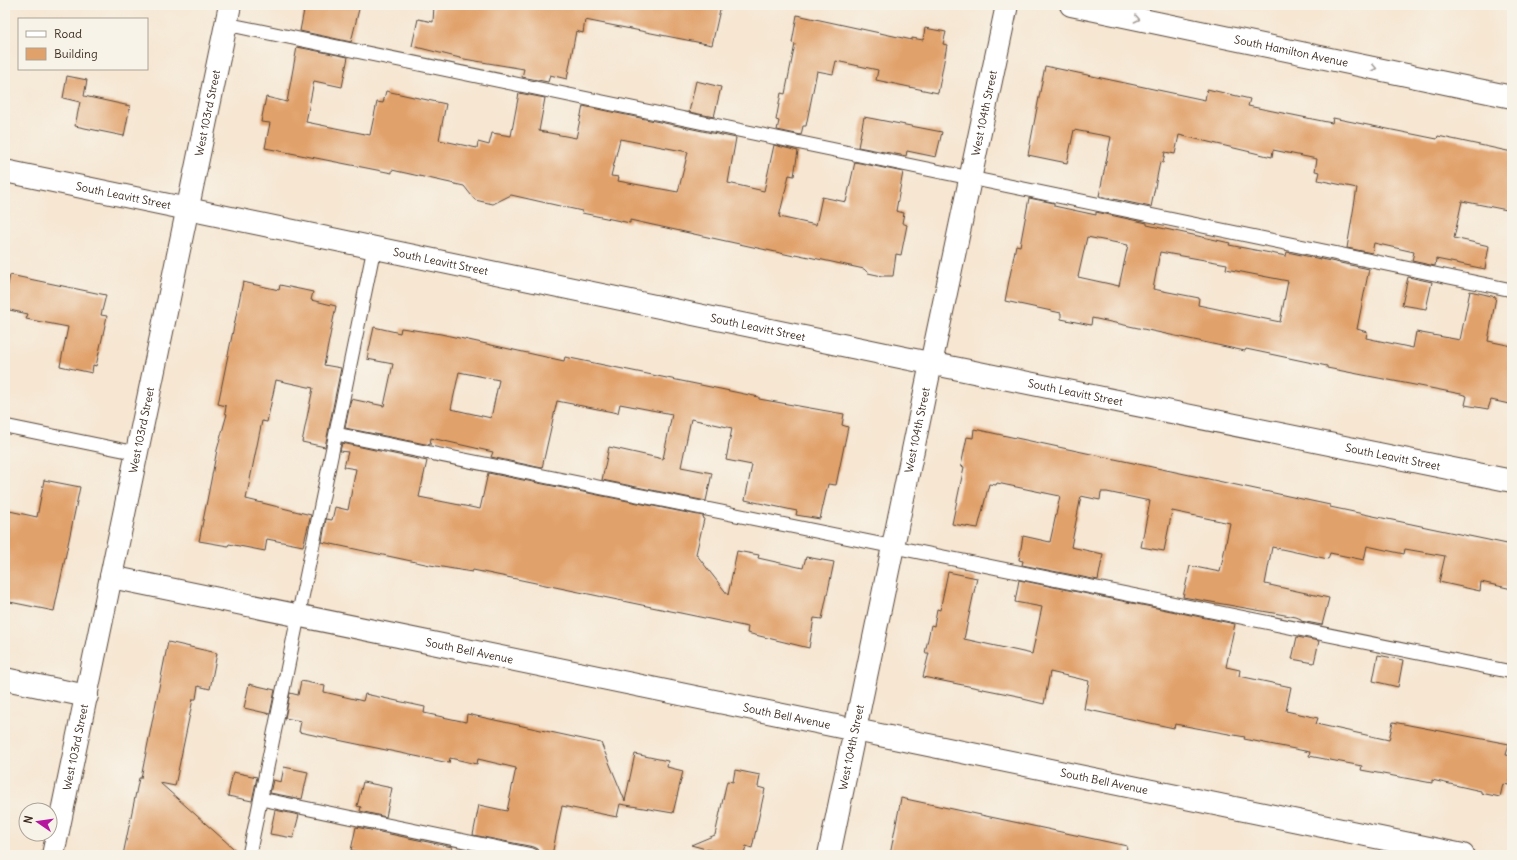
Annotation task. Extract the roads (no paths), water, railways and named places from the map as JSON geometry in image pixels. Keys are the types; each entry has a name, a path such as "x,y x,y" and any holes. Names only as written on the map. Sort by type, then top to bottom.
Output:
{"street":[{"name":"West 104th Street","path":"830,855 931,363 1007,5"},
{"name":"South Hamilton Avenue","path":"1071,5 1512,97"},
{"name":"West 103rd Street","path":"53,855 228,14"},
{"name":"South Leavitt Street","path":"5,171 931,363 1512,481"},
{"name":"South Bell Avenue","path":"111,578 1463,855"},
{"path":"5,679 86,696"}],"lane":[{"path":"228,14 970,178 1512,290"},
{"path":"249,855 374,248"},
{"path":"5,426 137,453"},
{"path":"336,434 1512,672"},
{"path":"261,799 532,855"}]}
